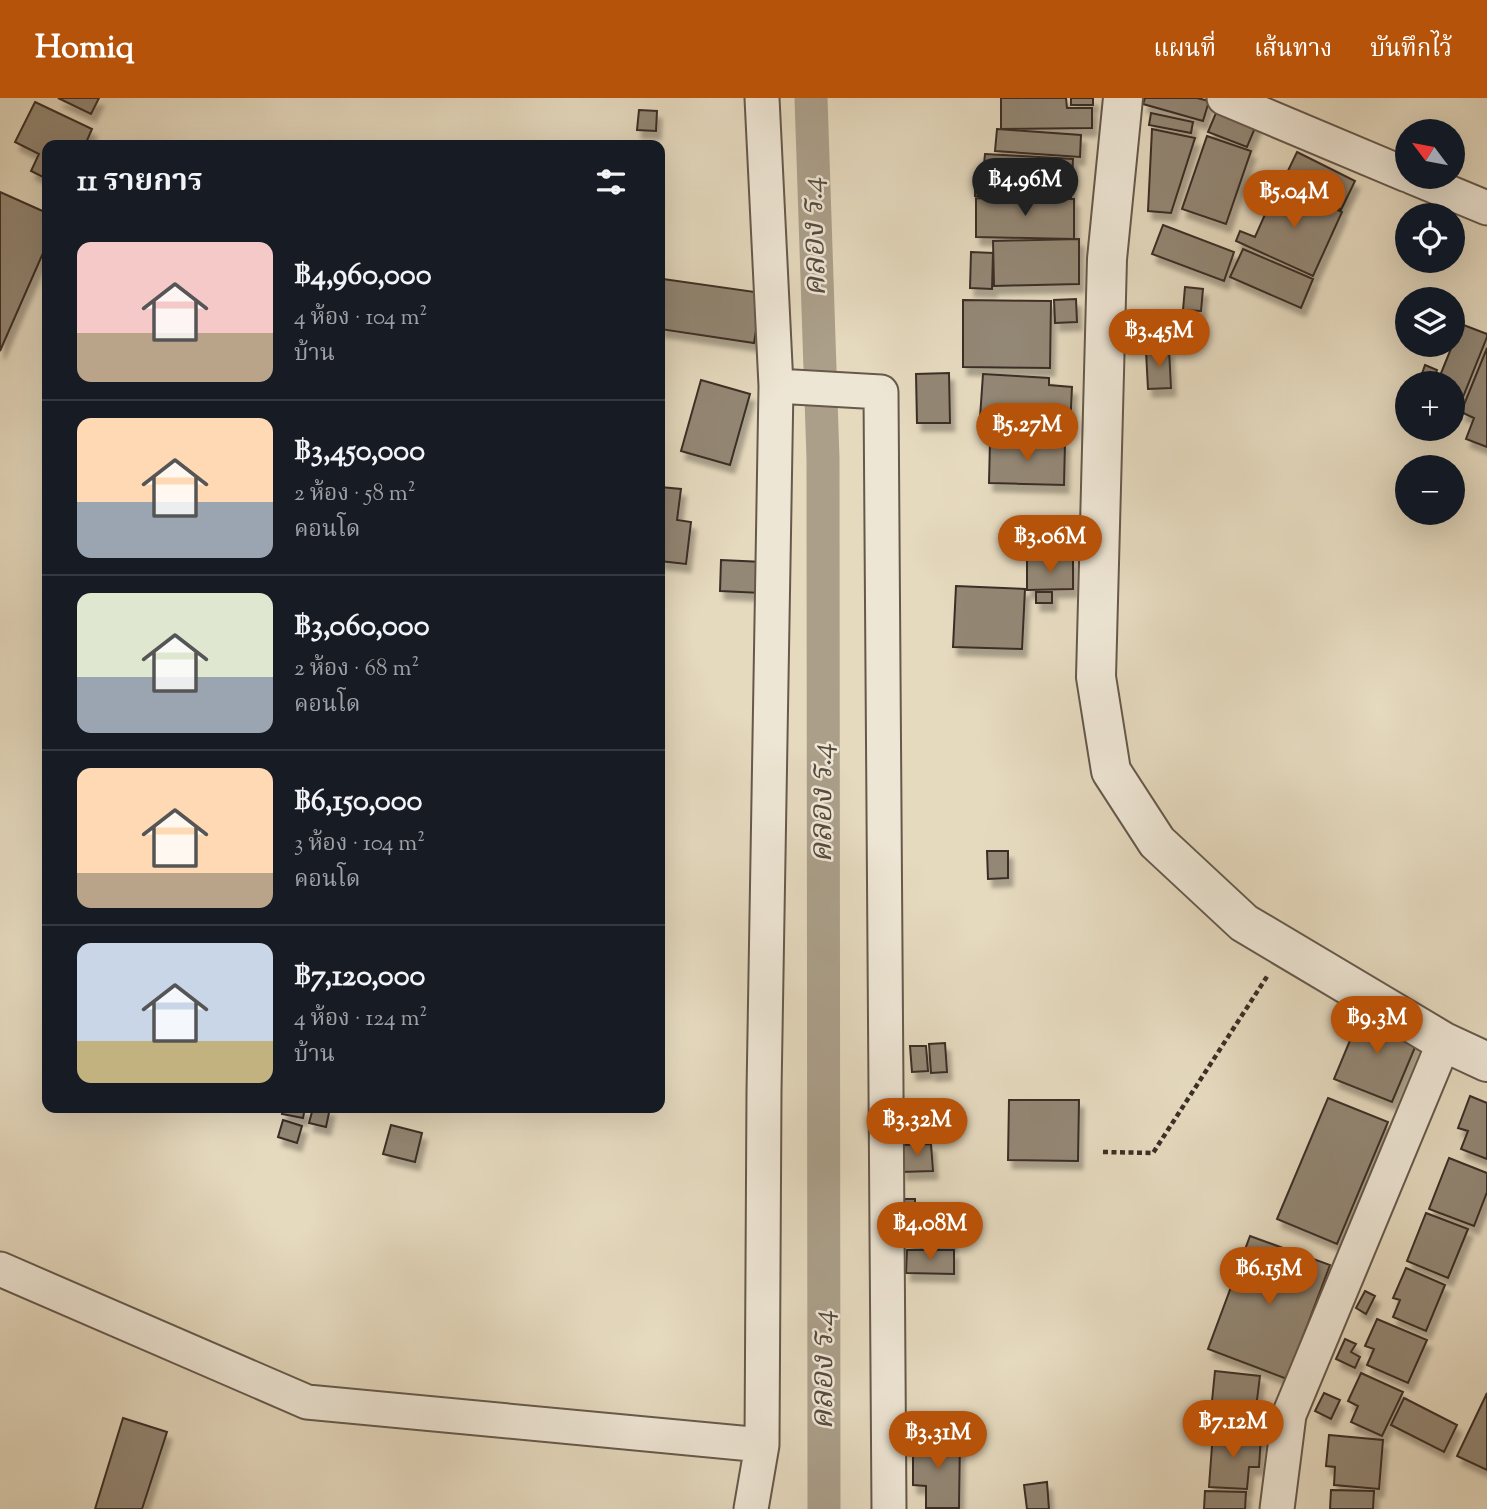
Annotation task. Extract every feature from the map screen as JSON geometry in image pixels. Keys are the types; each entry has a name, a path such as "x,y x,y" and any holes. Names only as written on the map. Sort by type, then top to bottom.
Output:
{"street":[{"path":"751,1509 762,1445 764,1092 791,387 762,98"},
{"path":"1123,98 1107,259 1096,677 1111,771 1157,842 1244,923 1444,1042 1487,1062"},
{"path":"1224,98 1395,170"},
{"path":"1441,189 1487,208"},
{"path":"791,387 881,392 889,1509"},
{"path":"1277,1509 1289,1415 1444,1042"},
{"path":"2,1274 307,1402 762,1445"}],"path":[{"path":"1103,1152 1153,1153 1286,948"}],"building":[{"path":"58,98 99,98 91,114"},
{"path":"1001,98 1066,98 1067,108 1092,108 1092,128 1001,129"},
{"path":"1071,98 1093,98 1093,105 1071,105"},
{"path":"1145,98 1197,98 1209,101 1203,121 1143,104"},
{"path":"35,102 92,129 87,140 42,140 42,176 31,171 39,154 15,142"},
{"path":"1218,108 1257,123 1247,147 1208,132"},
{"path":"639,110 657,111 656,131 637,130"},
{"path":"1151,113 1193,122 1191,133 1149,125"},
{"path":"997,129 1081,135 1080,157 995,151"},
{"path":"1152,129 1195,138 1171,213 1148,211"},
{"path":"1207,136 1251,151 1226,224 1182,209"},
{"path":"1297,152 1355,181 1341,210 1283,181"},
{"path":"985,154 1073,159 1072,180 983,175"},
{"path":"975,180 1071,182 1071,197 975,196"},
{"path":"1279,183 1342,212 1313,276 1236,241 1240,231 1255,237"},
{"path":"0,192 42,211 42,255 0,351"},
{"path":"976,198 1074,199 1074,239 976,237"},
{"path":"1163,225 1234,252 1224,281 1152,254"},
{"path":"1079,239 1079,284 994,286 993,241"},
{"path":"1243,249 1313,279 1301,308 1230,277"},
{"path":"971,252 993,253 992,289 970,288"},
{"path":"665,279 762,293 754,343 665,330"},
{"path":"1185,287 1203,289 1201,311 1183,310"},
{"path":"1076,299 1077,322 1055,323 1054,300"},
{"path":"963,300 1051,301 1050,368 963,367"},
{"path":"1465,326 1487,334 1465,392 1465,371 1442,371 1448,357 1465,357"},
{"path":"1487,348 1487,447 1466,439 1474,418 1465,414 1465,402"},
{"path":"1169,349 1171,388 1148,389 1146,351"},
{"path":"1425,365 1437,370 1437,371 1423,371"},
{"path":"949,373 950,423 917,423 916,374"},
{"path":"983,374 1049,378 1049,385 1072,387 1070,428 1048,428 1048,435 979,432"},
{"path":"701,380 750,394 730,465 681,451"},
{"path":"990,441 1065,442 1064,485 989,483"},
{"path":"665,487 681,489 677,520 691,522 686,564 665,562"},
{"path":"1073,559 1073,589 1027,590 1027,560"},
{"path":"721,560 763,562 761,593 720,591"},
{"path":"956,586 1025,589 1022,649 953,647"},
{"path":"1036,592 1052,592 1052,603 1036,603"},
{"path":"987,851 1008,851 1008,878 988,879"},
{"path":"1363,1009 1421,1033 1392,1102 1334,1079"},
{"path":"945,1043 947,1072 931,1073 929,1044"},
{"path":"910,1046 926,1046 928,1071 912,1072"},
{"path":"1470,1096 1487,1103 1487,1159 1461,1149 1468,1131 1458,1128"},
{"path":"1328,1098 1388,1122 1337,1244 1277,1219"},
{"path":"1009,1100 1079,1100 1078,1161 1008,1160"},
{"path":"282,1113 304,1113 303,1118"},
{"path":"312,1113 329,1113 326,1127 309,1123"},
{"path":"283,1120 302,1126 297,1143 278,1137"},
{"path":"391,1125 422,1133 415,1162 383,1154"},
{"path":"931,1144 933,1171 902,1172 900,1145"},
{"path":"1449,1158 1487,1173 1487,1192 1474,1226 1429,1209"},
{"path":"900,1199 915,1199 915,1217 900,1216"},
{"path":"1426,1213 1468,1229 1448,1278 1407,1261"},
{"path":"908,1226 952,1226 952,1245 908,1246"},
{"path":"1250,1236 1330,1265 1287,1379 1208,1349"},
{"path":"907,1250 954,1250 954,1274 906,1273"},
{"path":"1406,1268 1445,1285 1426,1331 1393,1317 1400,1300 1393,1298"},
{"path":"1365,1291 1375,1296 1366,1314 1356,1308"},
{"path":"1377,1319 1427,1340 1408,1383 1367,1365 1374,1349 1365,1346"},
{"path":"1345,1339 1356,1344 1351,1352 1360,1357 1355,1368 1336,1359"},
{"path":"1215,1371 1260,1376 1255,1416 1211,1411"},
{"path":"1361,1373 1403,1392 1382,1436 1351,1422 1358,1406 1348,1401"},
{"path":"1324,1393 1340,1400 1331,1419 1315,1411"},
{"path":"1487,1393 1487,1470 1457,1456"},
{"path":"1404,1398 1457,1425 1444,1452 1391,1425"},
{"path":"123,1418 167,1432 142,1509 95,1509"},
{"path":"1213,1432 1261,1436 1259,1467 1249,1467 1247,1489 1209,1487"},
{"path":"1329,1435 1383,1440 1379,1489 1334,1485 1335,1467 1326,1466"},
{"path":"913,1438 960,1438 959,1508 926,1508 926,1486 913,1485"},
{"path":"1047,1482 1049,1509 1027,1509 1024,1485"},
{"path":"1331,1490 1374,1491 1373,1509 1330,1509"},
{"path":"1205,1491 1246,1492 1245,1509 1204,1509"}],"waterway":[{"name":"คลอง ร.4","path":"811,98 823,459 824,1509"}]}
